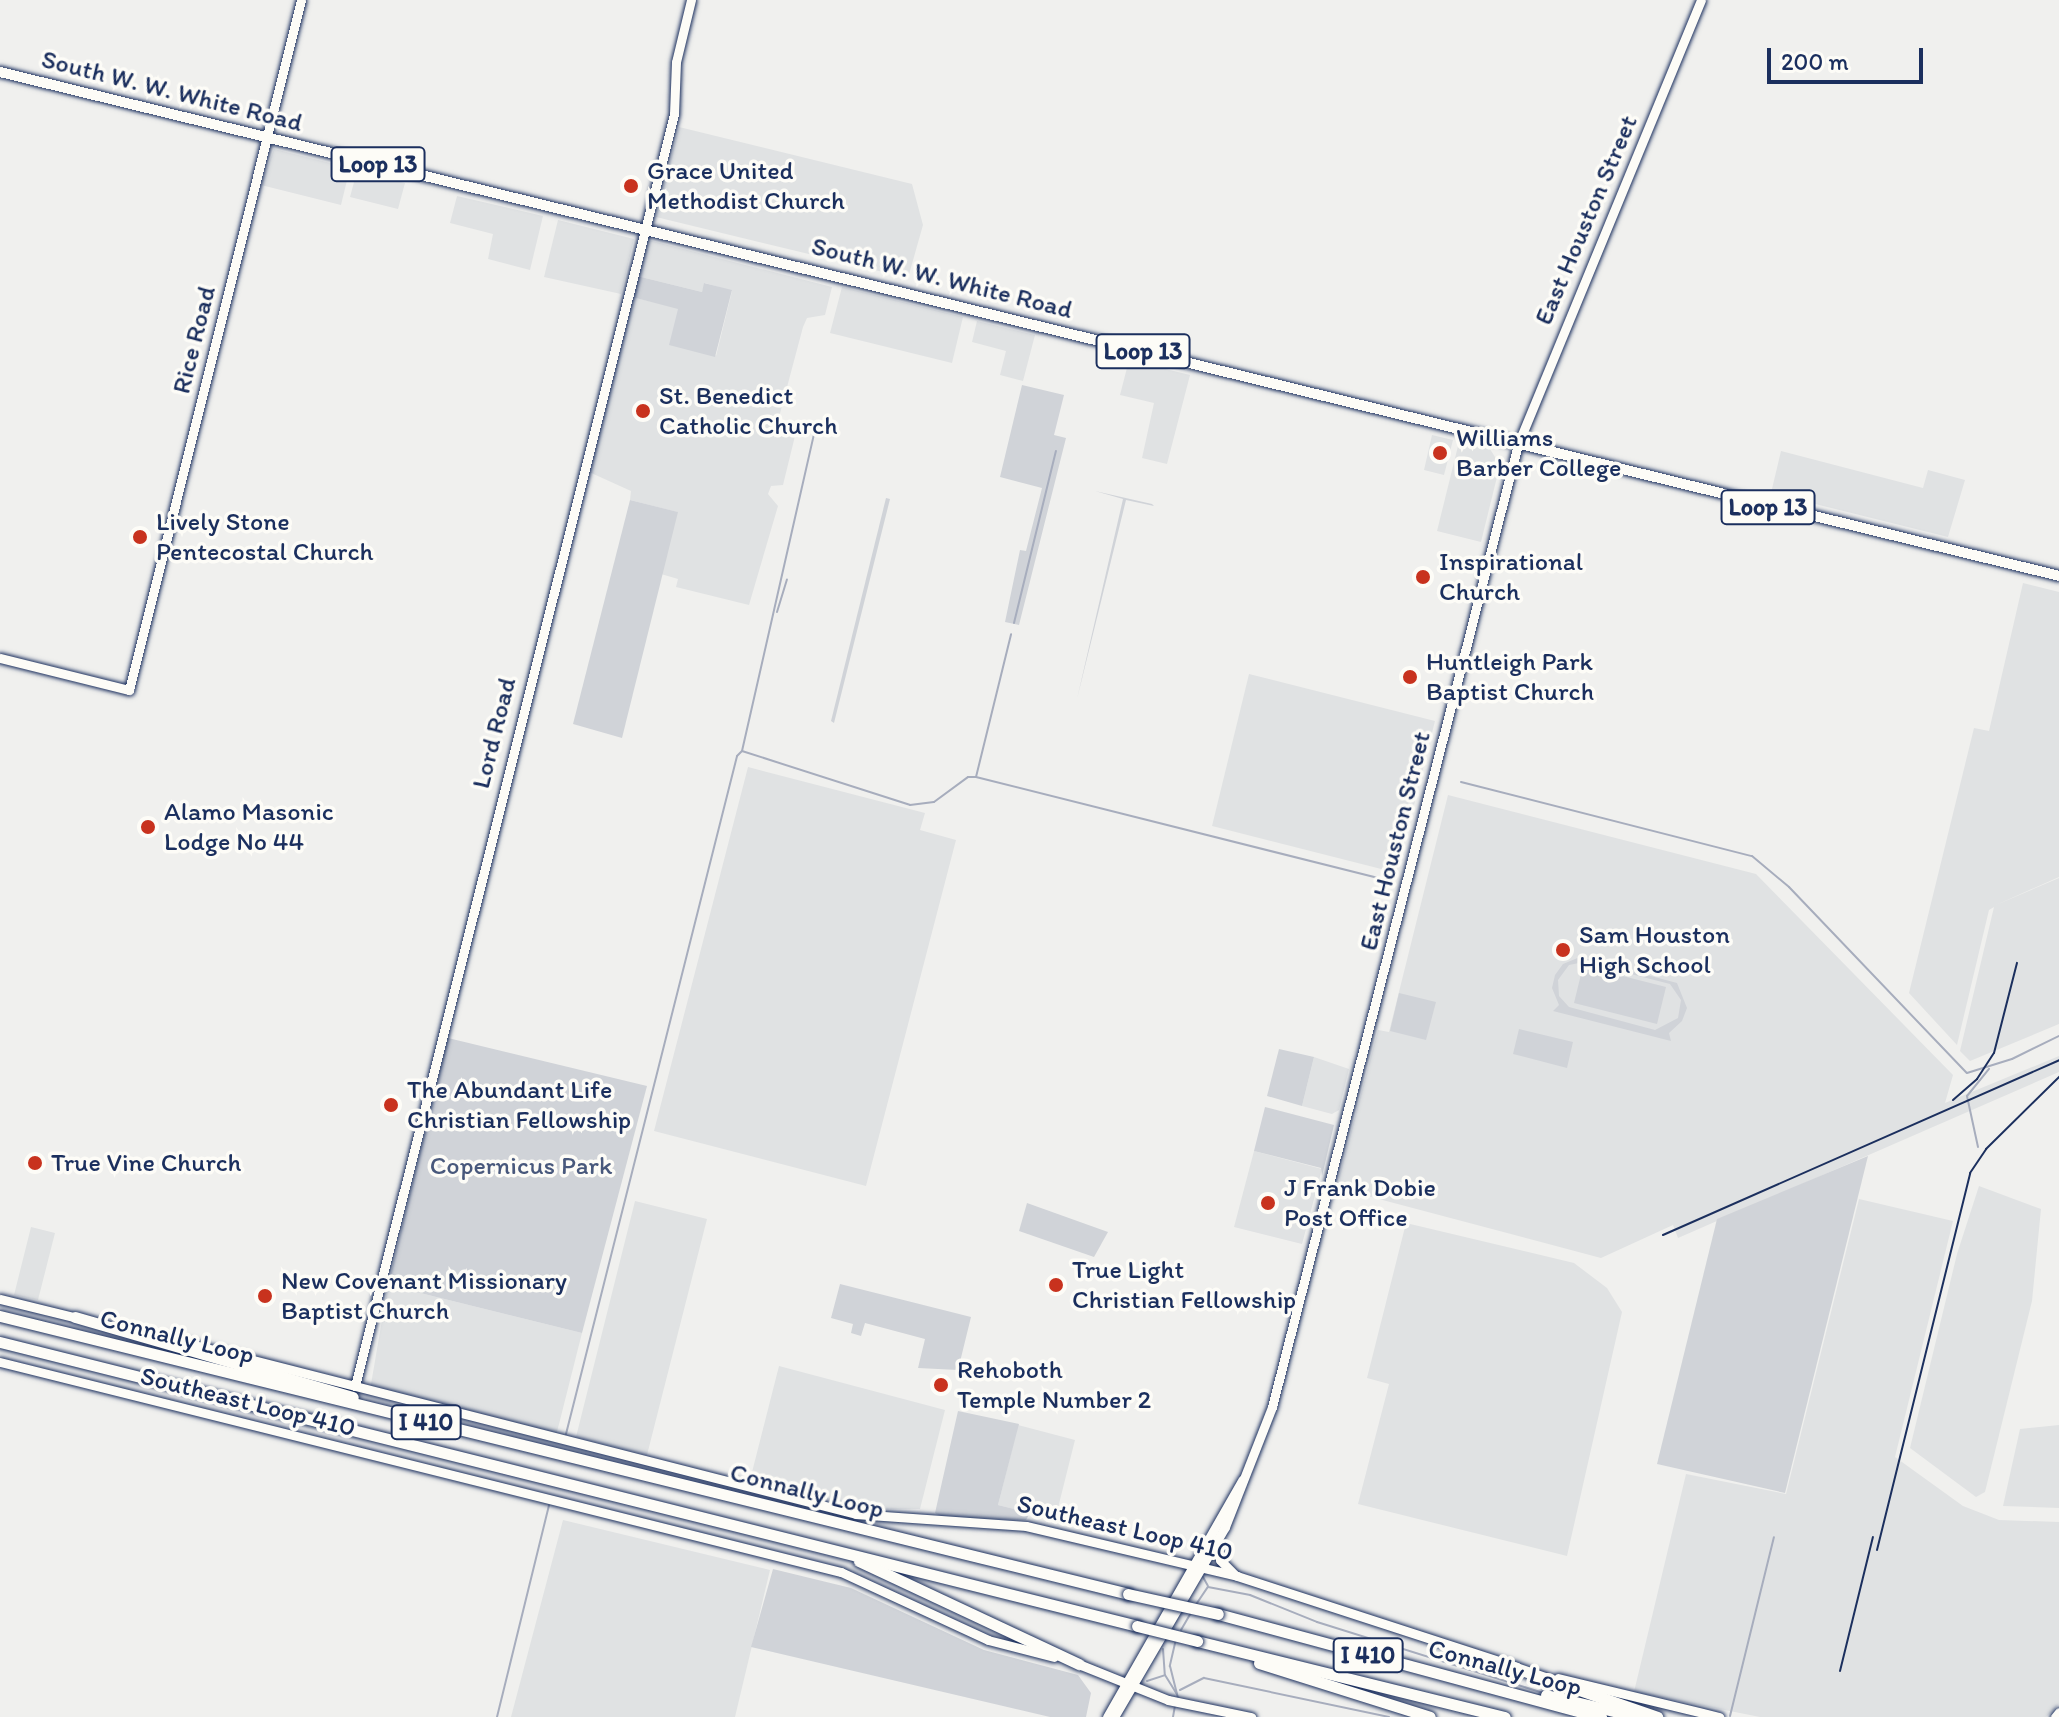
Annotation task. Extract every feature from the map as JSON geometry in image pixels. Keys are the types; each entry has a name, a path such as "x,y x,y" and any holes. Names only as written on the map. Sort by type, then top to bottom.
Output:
{"highway":[{"name":"Connally Loop","path":"0,1316 1218,1614 1601,1717"},
{"path":"75,1317 347,1395 402,1416"},
{"name":"Connally Loop","path":"0,1342 1505,1717"},
{"path":"833,1549 1079,1664"},
{"path":"1233,1650 1292,1675 1430,1717"},
{"path":"1399,1663 1639,1717"},
{"path":"1510,1666 1657,1717"}],"main road":[{"name":"Rice Road","path":"0,658 129,690 301,0"},
{"name":"Lord Road","path":"355,1386 645,226 675,92 691,0"},
{"name":"East Houston Street","path":"1112,1713 1135,1686 1217,1544 1279,1385 1518,444 1701,0"},
{"name":"South W. W. White Road","path":"0,72 645,226 2059,576"},
{"name":"Southeast Loop 410","path":"0,1299 856,1514 1026,1526 1237,1576 1510,1666 1719,1717"},
{"name":"Southeast Loop 410","path":"0,1362 841,1572 988,1640 1079,1664 1162,1698 1251,1717"},
{"name":"East Houston Street","path":"1112,1713 1124,1682 1244,1478"},
{"path":"1217,1544 1220,1560 1237,1576"},
{"path":"1106,1674 1112,1713 1138,1698 1162,1698"},
{"path":"2055,1717 2059,1712"}],"shaded area":[{"path":"679,127 912,184 923,225 908,278 656,217"},
{"path":"274,149 350,168 341,205 261,185"},
{"path":"357,171 405,183 398,209 350,197"},
{"path":"457,196 543,216 530,270 488,259 493,234 450,223"},
{"path":"558,220 634,239 621,294 544,277"},
{"path":"648,240 832,287 825,315 807,318 803,327 778,421 795,436 783,485 771,486 768,494 778,506 749,605 676,587 678,579 661,574 677,512 630,500 631,491 589,472 632,297 678,308 716,356 732,291 705,283 702,292 637,276"},
{"path":"842,287 963,317 952,363 830,333"},
{"path":"977,321 1035,335 1023,381 1000,375 1006,351 972,342"},
{"path":"1129,360 1190,375 1167,464 1142,458 1154,403 1120,395"},
{"path":"1432,435 1453,440 1444,475 1424,470"},
{"path":"1459,442 1490,449 1500,465 1481,542 1437,531"},
{"path":"1781,451 1923,488 1928,470 1965,480 1948,537 1771,493"},
{"path":"2023,583 2059,592 2059,877 1996,905 2059,878 2059,1024 1970,1061 1960,1051 1994,907 1989,910 1957,1045 1909,993 1974,728 1989,731"},
{"path":"1249,674 1435,721 1397,873 1212,826"},
{"path":"748,767 925,813 920,830 956,840 866,1186 654,1131"},
{"path":"1448,795 1756,874 1953,1075 1945,1103 2059,1056 2059,1072 1678,1238 1673,1225 1601,1258 1341,1189 1339,1177 1378,1030 1389,1032"},
{"path":"1314,1057 1349,1069 1339,1110 1332,1114 1302,1106"},
{"path":"1254,1151 1322,1169 1302,1244 1234,1227"},
{"path":"1979,1186 2041,1209 2032,1301 1985,1492 1976,1497 1910,1448 1957,1254"},
{"path":"1859,1199 1953,1221 1895,1457 1963,1506 1999,1520 2059,1522 2059,1704 2046,1717 1760,1717 1634,1692 1686,1474 1786,1494"},
{"path":"635,1201 707,1219 647,1455 576,1437"},
{"path":"1406,1223 1574,1263 1607,1288 1622,1312 1567,1556 1358,1504 1389,1384 1367,1378"},
{"path":"31,1227 55,1233 38,1300 14,1295"},
{"path":"388,1285 582,1333 556,1436 370,1390"},
{"path":"779,1366 945,1410 920,1509 867,1509 750,1480"},
{"path":"1018,1425 1075,1440 1055,1520 998,1505"},
{"path":"2059,1425 2059,1508 2003,1506 2020,1429"},
{"path":"563,1520 770,1570 735,1717 511,1717"}],"green space":[{"path":"637,276 702,292 704,283 732,290 715,357 669,345 678,309 632,297"},
{"path":"1022,385 1064,395 1054,435 1066,438 1019,625 1005,622 1020,550 1026,551 1042,488 1000,477"},
{"path":"1095,491 1154,506 1126,500 1077,699 1123,499"},
{"path":"886,498 890,499 834,723 831,721"},
{"path":"630,500 678,512 622,738 573,724"},
{"path":"1580,957 1677,983 1687,1008 1682,1021 1669,1033 1671,1041 1553,1011 1559,1005 1552,988 1555,975 1563,964","holes":["1584,962 1670,984 1681,1000 1678,1018 1655,1030 1569,1007 1559,996 1558,980 1569,965"]},
{"path":"1583,966 1666,987 1657,1024 1574,1003"},
{"path":"1399,993 1436,1002 1426,1040 1390,1031"},
{"path":"1519,1029 1573,1042 1567,1068 1513,1054"},
{"name":"Copernicus Park","path":"448,1038 647,1086 582,1333 388,1285"},
{"path":"1279,1049 1314,1057 1302,1106 1267,1096"},
{"path":"1265,1107 1334,1125 1322,1176 1321,1168 1254,1151"},
{"path":"1868,1156 1785,1493 1657,1464 1717,1219"},
{"path":"1027,1203 1108,1232 1094,1257 1019,1231"},
{"path":"840,1284 971,1317 958,1370 918,1368 925,1339 865,1323 861,1336 851,1333 853,1324 831,1318"},
{"path":"958,1411 1019,1424 998,1505 1030,1513 1026,1520 944,1518 935,1513"},
{"path":"773,1569 851,1588 984,1650 1078,1675 1091,1693 1086,1717 1050,1717 751,1647"}],"waterway":[{"path":"742,751 814,433"},
{"path":"1014,623 1056,451"},
{"path":"777,612 787,579"},
{"path":"976,777 1011,634"},
{"path":"566,1434 737,756 742,751 910,805 934,802 968,777 976,777 1389,881"},
{"path":"1461,782 1752,856 1789,887 1967,1073 2012,1059 2059,1036"},
{"path":"1978,1147 1967,1096 1989,1069"},
{"path":"497,1717 549,1505"},
{"path":"1730,1716 1774,1537"},
{"path":"1203,1577 1208,1586"},
{"path":"1195,1606 1208,1587 1250,1595 1317,1622 1541,1692"},
{"path":"1181,1630 1192,1611"},
{"path":"1176,1639 1170,1666 1178,1697"},
{"path":"1163,1649 1165,1675 1177,1694"},
{"path":"1147,1681 1165,1675"},
{"path":"1180,1690 1204,1678 1389,1717"},
{"path":"1173,1717 1175,1706"}],"railway":[{"path":"1953,1100 1977,1079 1994,1053 2017,963"},
{"path":"1663,1235 2059,1060"},
{"path":"1877,1550 1970,1173 1986,1149 2059,1077"},
{"path":"1840,1671 1873,1537"}],"place":[{"name":"Grace United Methodist Church","path":"631,186"},
{"name":"St. Benedict Catholic Church","path":"643,411"},
{"name":"Williams Barber College","path":"1440,453"},
{"name":"Lively Stone Pentecostal Church","path":"140,537"},
{"name":"Inspirational Church","path":"1423,577"},
{"name":"Huntleigh Park Baptist Church","path":"1410,677"},
{"name":"Alamo Masonic Lodge No 44","path":"148,827"},
{"name":"Sam Houston High School","path":"1563,950"},
{"name":"The Abundant Life Christian Fellowship","path":"391,1105"},
{"name":"True Vine Church","path":"35,1163"},
{"name":"J Frank Dobie Post Office","path":"1268,1203"},
{"name":"True Light Christian Fellowship","path":"1056,1285"},
{"name":"New Covenant Missionary Baptist Church","path":"265,1296"},
{"name":"Rehoboth Temple Number 2","path":"941,1385"}]}
